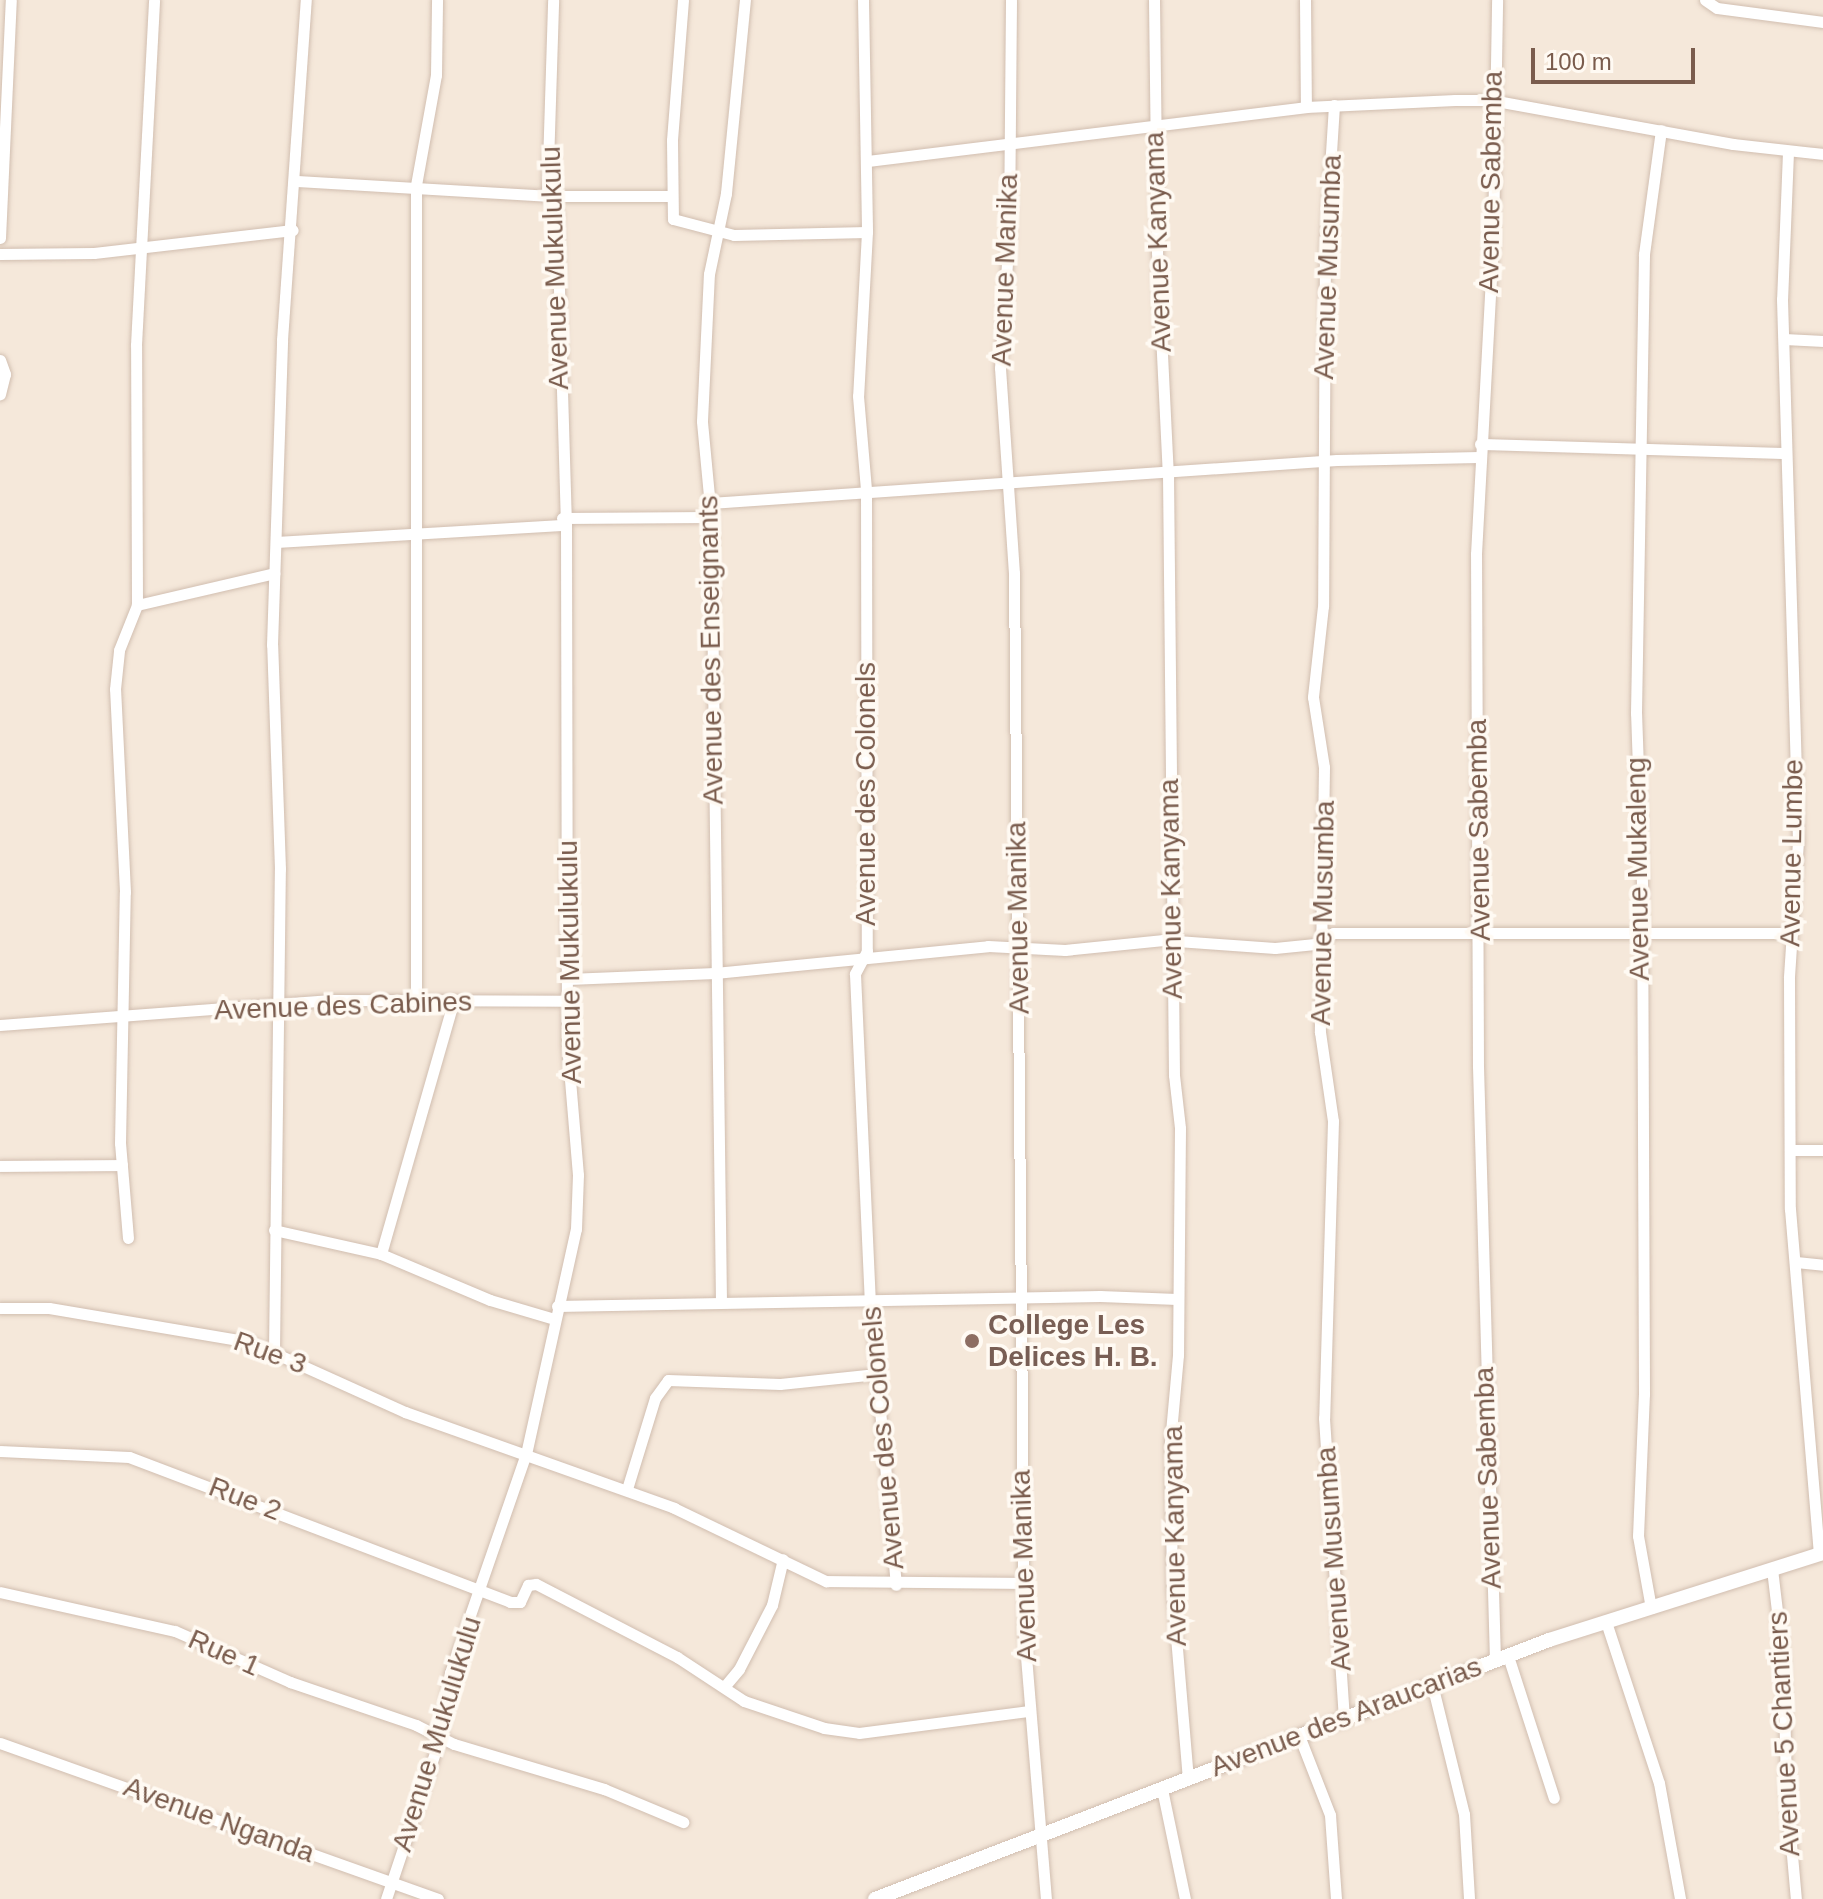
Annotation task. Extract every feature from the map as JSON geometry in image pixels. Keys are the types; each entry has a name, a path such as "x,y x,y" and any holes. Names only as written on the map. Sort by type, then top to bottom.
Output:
{"street":[{"path":"0,238 11,0"},
{"path":"128,1238 122,1165 120,1020 125,853 116,668 137,605 134,435 154,0"},
{"path":"274,1351 275,1008 280,869 274,573 282,340 297,181 306,0"},
{"path":"416,998 416,185 436,75 437,0"},
{"name":"Avenue Mukulukulu","path":"386,1899 440,1738 450,1673 526,1454 556,1312 574,1245 578,1200 567,1001 564,522 557,213 547,196 553,0"},
{"path":"683,0 671,196 676,223 717,232 867,232"},
{"name":"Avenue des Enseignants","path":"721,1302 711,517 702,421 709,274 726,193 745,0"},
{"name":"Avenue des Colonels","path":"863,0 862,117 867,161 867,232 858,396 866,490 864,958 855,974 870,1300 896,1585"},
{"name":"Avenue Manika","path":"1011,0 1009,233 1000,368 1014,573 1018,1298 1023,1583 1028,1711 1046,1899"},
{"name":"Avenue Kanyama","path":"1154,0 1155,127 1168,474 1168,750 1175,870 1171,941 1180,1128 1177,1299 1170,1443 1172,1589 1188,1778"},
{"path":"1305,0 1306,107"},
{"name":"Avenue Sabemba","path":"1497,0 1491,100 1493,236 1479,450 1479,1114 1501,1658 1554,1798"},
{"path":"1705,0 1717,8 1823,22"},
{"path":"867,161 1306,107 1491,100 1788,152 1823,154"},
{"name":"Avenue Musumba","path":"1334,105 1325,247 1323,606 1313,697 1324,767 1320,1032 1333,1121 1324,1418 1344,1721"},
{"name":"Avenue Mukaleng","path":"1651,1608 1638,1536 1644,1394 1642,930 1636,713 1644,449 1645,238 1661,130"},
{"name":"Avenue Lumbe","path":"1788,152 1782,262 1798,841 1792,933 1790,1150 1796,1262 1821,1554"},
{"path":"297,181 416,185 547,196 671,196"},
{"path":"0,254 143,249 293,230"},
{"path":"1785,339 1823,341"},
{"path":"0,360 5,371 0,394"},
{"path":"710,503 866,490 1168,474 1479,450 1644,449 1785,453"},
{"path":"276,542 564,522 711,517"},
{"path":"137,605 274,573"},
{"path":"568,979 715,973 1018,947 1065,950 1171,941 1275,948 1321,939 1333,933 1642,930 1792,933"},
{"name":"Avenue des Cabines","path":"0,1025 120,1020 275,1008 331,1000 567,1001"},
{"path":"381,1254 454,1000"},
{"path":"1790,1150 1823,1150"},
{"path":"0,1166 122,1165"},
{"path":"274,1230 381,1254 512,1308 556,1312 721,1302 1177,1299"},
{"path":"1796,1262 1823,1265"},
{"name":"Rue 3","path":"0,1308 49,1308 212,1333 274,1351 405,1412 627,1489 836,1583 1023,1583"},
{"path":"627,1489 655,1398 668,1380 780,1384 876,1374"},
{"name":"Rue 2","path":"0,1451 104,1452 153,1464 517,1603 528,1585 536,1584 724,1687"},
{"name":"Avenue des Araucarias","path":"876,1899 1501,1658 1821,1554"},
{"path":"783,1559 772,1605 739,1669 724,1687 750,1704 848,1733 1028,1711"},
{"name":"Avenue 5 Chantiers","path":"1772,1569 1783,1661 1786,1788 1796,1899"},
{"name":"Rue 1","path":"0,1592 175,1631 440,1738 604,1789 683,1822"},
{"path":"1606,1622 1659,1783 1680,1899"},
{"path":"1432,1684 1464,1814 1469,1899"},
{"path":"1300,1738 1330,1815 1336,1899"},
{"name":"Avenue Nganda","path":"0,1743 438,1899"},
{"path":"1162,1789 1185,1899"}],"shaded area":[{"path":"0,0 1823,0 1823,1899 0,1899"}],"place":[{"name":"College Les Delices H. B.","path":"972,1341"}]}
